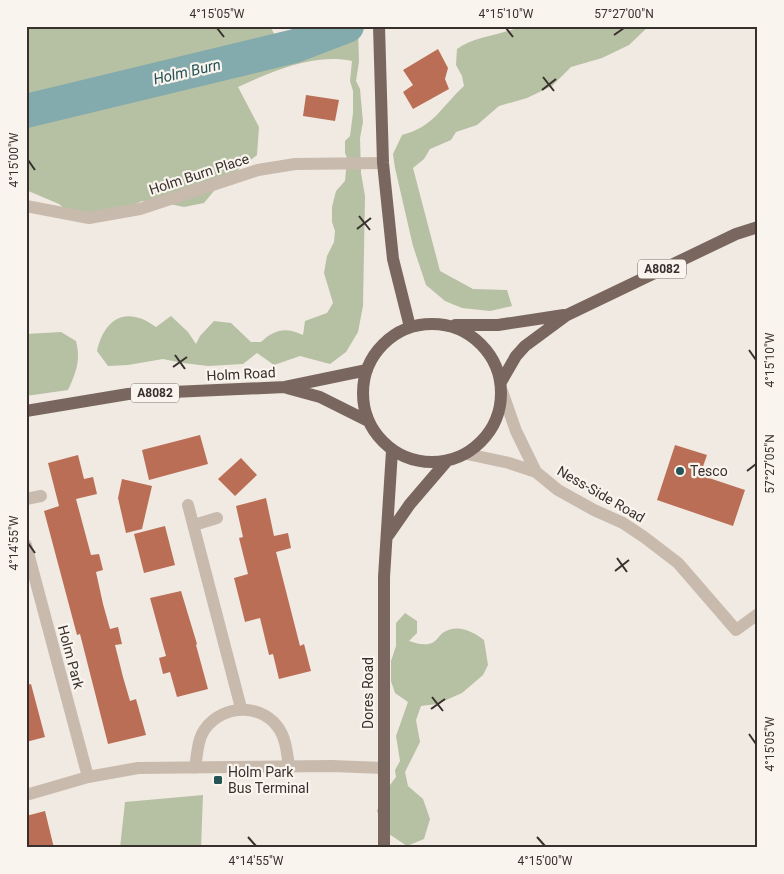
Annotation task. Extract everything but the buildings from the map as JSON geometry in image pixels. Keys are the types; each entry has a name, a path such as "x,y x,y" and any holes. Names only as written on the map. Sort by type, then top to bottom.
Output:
{"main road":[{"path":"379,26 383,163 393,259 410,327"},
{"name":"A8082","path":"567,315 498,325 428,324 410,327 392,336 378,349 367,370 363,387 363,403 368,421 378,437 392,451 412,460 428,463 446,462 467,454 484,441 492,429 501,406 502,387 508,369 520,351 567,315 736,234 758,227"},
{"name":"A8082","path":"447,325 466,332 482,345 495,362 502,387"},
{"name":"Holm Road","path":"26,411 128,394 285,387 367,370"},
{"path":"285,387 320,397 368,421"},
{"name":"Dores Road","path":"384,848 384,577 392,451"},
{"path":"386,538 410,504 446,462"}],"street":[{"name":"Holm Burn Place","path":"26,206 89,218 140,209 258,170 295,164 383,163"},
{"name":"Ness-Side Road","path":"502,387 516,431 536,472"},
{"name":"Ness-Side Road","path":"467,454 509,463 536,472 558,490 594,510 623,523 678,563 736,630 758,614"},
{"path":"26,499 41,496"},
{"path":"188,505 241,708"},
{"path":"194,525 218,518"},
{"name":"Holm Park","path":"26,545 88,777"},
{"path":"195,768 202,734 207,727 212,721 224,714 241,708 264,714 277,726 283,738 289,767"},
{"path":"26,795 88,777 138,768 383,768"}],"green space":[{"path":"26,26 270,26 279,43 289,40 307,26 358,26 359,62 356,81 360,89 363,122 360,138 361,173 365,196 363,306 358,332 346,352 330,364 300,356 274,365 257,353 243,364 208,366 163,359 128,365 108,366 97,351 101,339 112,323 119,318 127,316 136,317 156,327 171,316 188,332 196,344 200,336 214,321 231,323 251,342 261,342 271,334 286,330 303,335 305,321 327,313 333,303 324,273 327,256 334,242 335,231 332,222 332,207 336,191 345,181 347,158 345,141 350,136 353,113 353,91 350,81 352,61 323,59 308,61 265,75 238,87 259,127 257,155 218,186 204,203 184,207 160,202 142,201 128,208 81,222 59,204 26,190"},
{"path":"521,26 649,26 629,45 602,58 571,67 552,86 527,98 499,106 477,125 456,132 451,140 430,149 424,159 413,168 440,271 473,289 507,290 512,306 490,311 462,308 445,301 426,285 413,246 393,154 402,135 430,122 464,86 462,76 456,65 457,49 472,41"},
{"path":"61,332 76,341 78,355 77,366 68,390 26,396 26,334"},
{"path":"405,613 417,621 417,633 409,641 429,644 434,642 442,633 449,630 465,630 484,640 488,665 483,675 462,693 437,704 421,706 416,720 420,742 405,772 408,786 423,799 430,819 424,839 407,846 386,832 377,811 384,793 396,777 395,770 400,761 396,736 408,702 395,693 391,681 391,661 396,646 396,623"},
{"path":"203,795 201,848 120,848 125,802"}],"waterway":[{"name":"Holm Burn","path":"26,111 295,46 347,26"}],"place":[{"name":"Tesco","path":"680,471"},
{"name":"Holm Park Bus Terminal","path":"218,780"}]}
